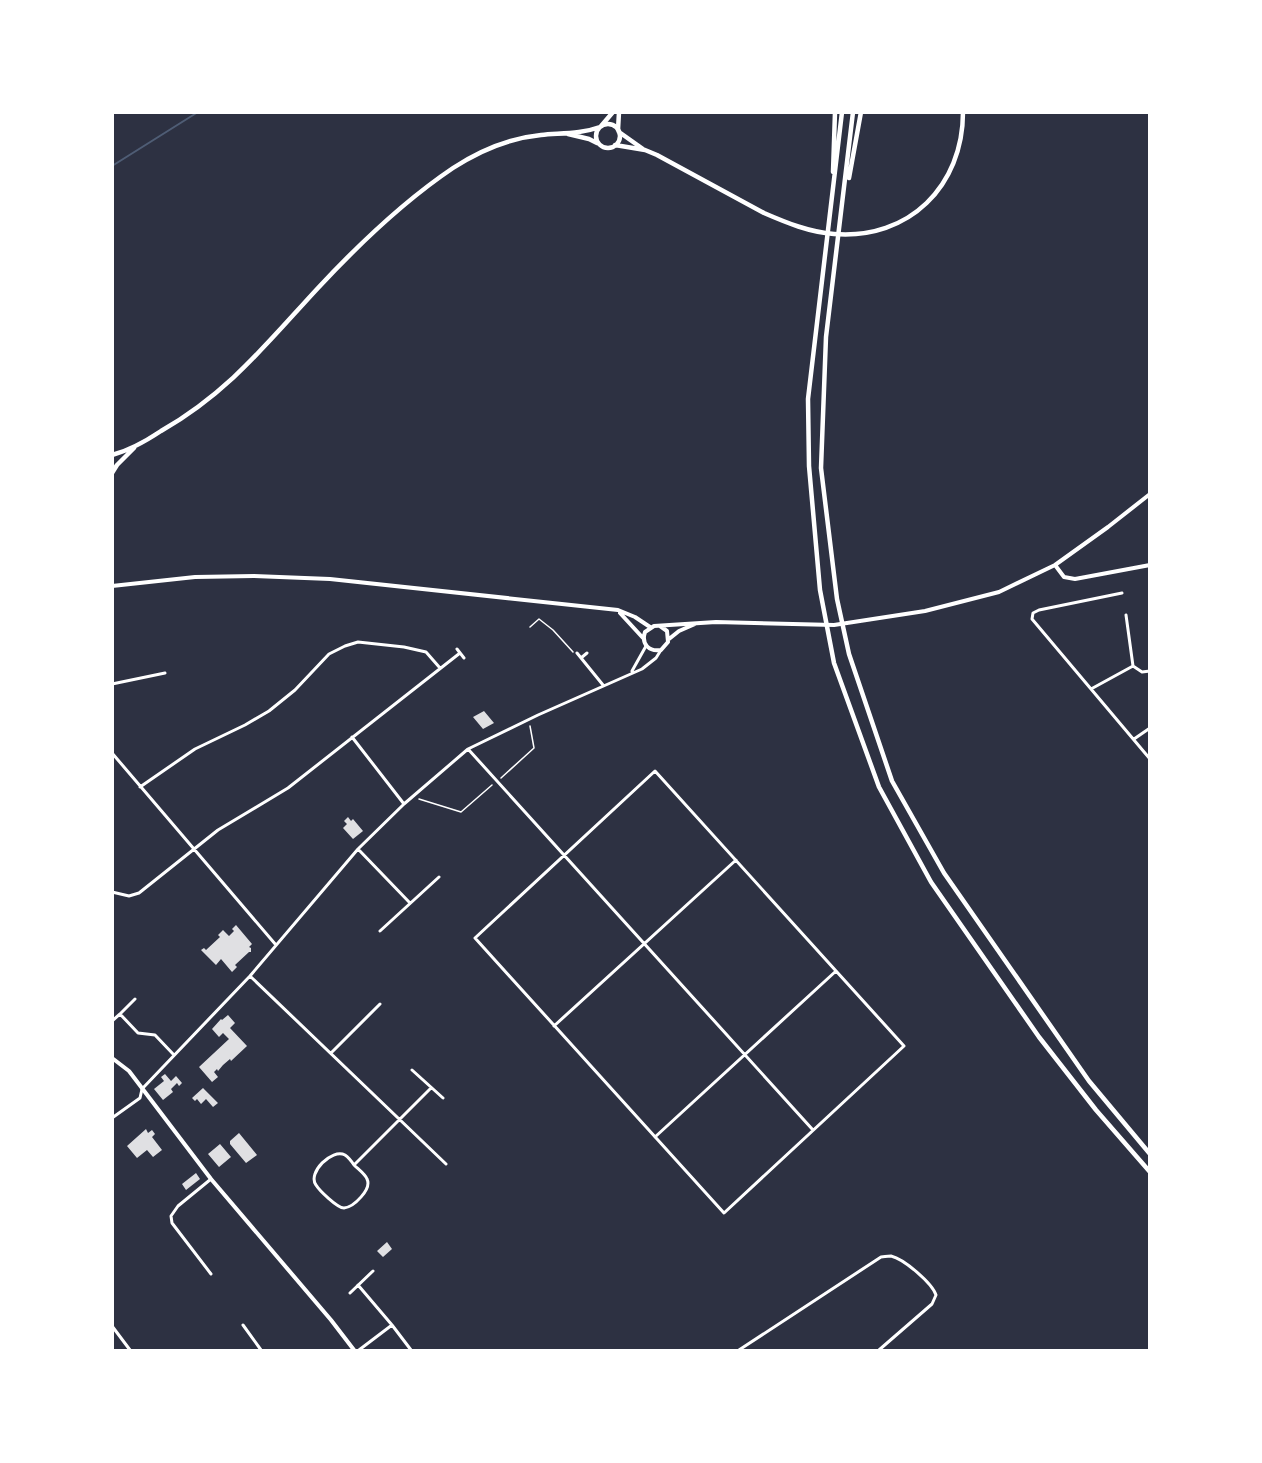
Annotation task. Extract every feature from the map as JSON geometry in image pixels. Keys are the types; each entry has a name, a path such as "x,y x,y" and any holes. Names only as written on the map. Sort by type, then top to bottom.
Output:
{"main road":[{"path":"599,144 596,134 613,112"},
{"path":"566,133 589,139 608,148 619,140 619,112"},
{"path":"831,217 835,112"},
{"path":"842,112 808,399 809,465 820,590 834,663 879,787 931,882 1039,1037 1096,1110 1149,1172"},
{"path":"853,112 826,337 821,468 837,599 849,654 892,781 944,873 1089,1081 1149,1154"},
{"path":"844,201 861,112"},
{"path":"112,454 136,446 203,404 232,380 347,258 438,178 490,148 531,136 612,125 645,150 676,164 764,213 805,229 834,234 861,234 903,220 923,207 940,190 957,156 963,112"},
{"path":"615,145 645,150"},
{"path":"113,472 136,446"},
{"path":"112,464 113,472"},
{"path":"660,626 667,631 669,639 667,645 661,650 653,650 646,646 644,639 645,632 650,627 660,626 699,623 834,625 931,610 999,592 1055,565 1149,494"},
{"path":"1055,565 1064,577 1075,579 1149,565"},
{"path":"112,586 195,578 254,576 319,578 618,610 650,627"},
{"path":"618,610 644,639"},
{"path":"669,639 679,631 699,623"},
{"path":"112,1058 129,1071 211,1179 354,1350"}],"street":[{"path":"1122,593 1033,613 1032,619 1149,759"},
{"path":"1126,615 1133,666 1142,672 1149,671"},
{"path":"140,787 195,749 269,711 295,690 329,654 345,646 358,642 426,652 440,668"},
{"path":"631,672 646,646"},
{"path":"112,1118 140,1098 142,1089 250,976 358,849 404,804 468,749 631,672 642,669 651,663 661,650"},
{"path":"112,892 129,896 139,892 218,830 288,788 440,668 458,651 464,658"},
{"path":"577,653 603,685"},
{"path":"581,658 587,653"},
{"path":"1091,689 1133,666"},
{"path":"112,684 165,673"},
{"path":"1134,740 1149,728"},
{"path":"352,737 404,804"},
{"path":"468,749 813,1130"},
{"path":"112,753 276,945"},
{"path":"655,771 904,1046 724,1213 475,938 564,855 655,771"},
{"path":"358,849 410,903"},
{"path":"554,1026 736,860"},
{"path":"380,931 439,878"},
{"path":"655,1137 836,971"},
{"path":"250,976 446,1164"},
{"path":"112,1021 135,999"},
{"path":"331,1053 380,1004"},
{"path":"120,1014 138,1033 154,1035 174,1055"},
{"path":"412,1070 443,1098"},
{"path":"354,1165 431,1088"},
{"path":"338,1153 345,1155 354,1165 367,1178 368,1185 351,1206 338,1207 315,1184 313,1179 315,1173 331,1156 338,1153"},
{"path":"211,1179 178,1206 171,1216 172,1223 212,1274"},
{"path":"739,1350 880,1257 890,1256 904,1262 934,1287 936,1295 932,1304 879,1350"},
{"path":"350,1293 373,1271"},
{"path":"358,1285 411,1350"},
{"path":"243,1325 261,1350"},
{"path":"359,1350 392,1325"},
{"path":"112,1326 130,1350"}],"path":[{"path":"530,627 539,619 553,630 572,652 577,653"},
{"path":"412,797 461,812 534,748 529,719"}],"building":[{"path":"484,711 494,723 483,729 473,717"},
{"path":"348,817 351,821 353,819 363,831 353,839 343,828 347,824 344,821"},
{"path":"236,925 252,944 249,947 251,952 235,965 237,967 232,972 221,959 216,965 201,950 204,948 206,950 220,937 218,935 223,930 229,936"},
{"path":"228,1015 235,1023 230,1028 247,1046 231,1061 230,1059 214,1072 218,1077 212,1082 199,1067 229,1039 223,1033 219,1037 212,1029"},
{"path":"165,1074 171,1081 176,1076 182,1083 179,1086 177,1083 171,1089 173,1092 163,1100 154,1089 164,1081 161,1077"},
{"path":"203,1088 218,1103 213,1107 206,1099 201,1104 197,1099 195,1101 192,1098"},
{"path":"146,1129 148,1133 152,1130 155,1134 152,1137 162,1150 153,1157 147,1150 137,1158 127,1146"},
{"path":"239,1133 257,1155 246,1163 230,1144 230,1141"},
{"path":"220,1144 231,1157 219,1167 208,1154"},
{"path":"196,1173 200,1179 186,1190 182,1184"},
{"path":"387,1242 392,1249 383,1257 377,1251"}],"waterway":[{"path":"112,166 198,112"}]}
